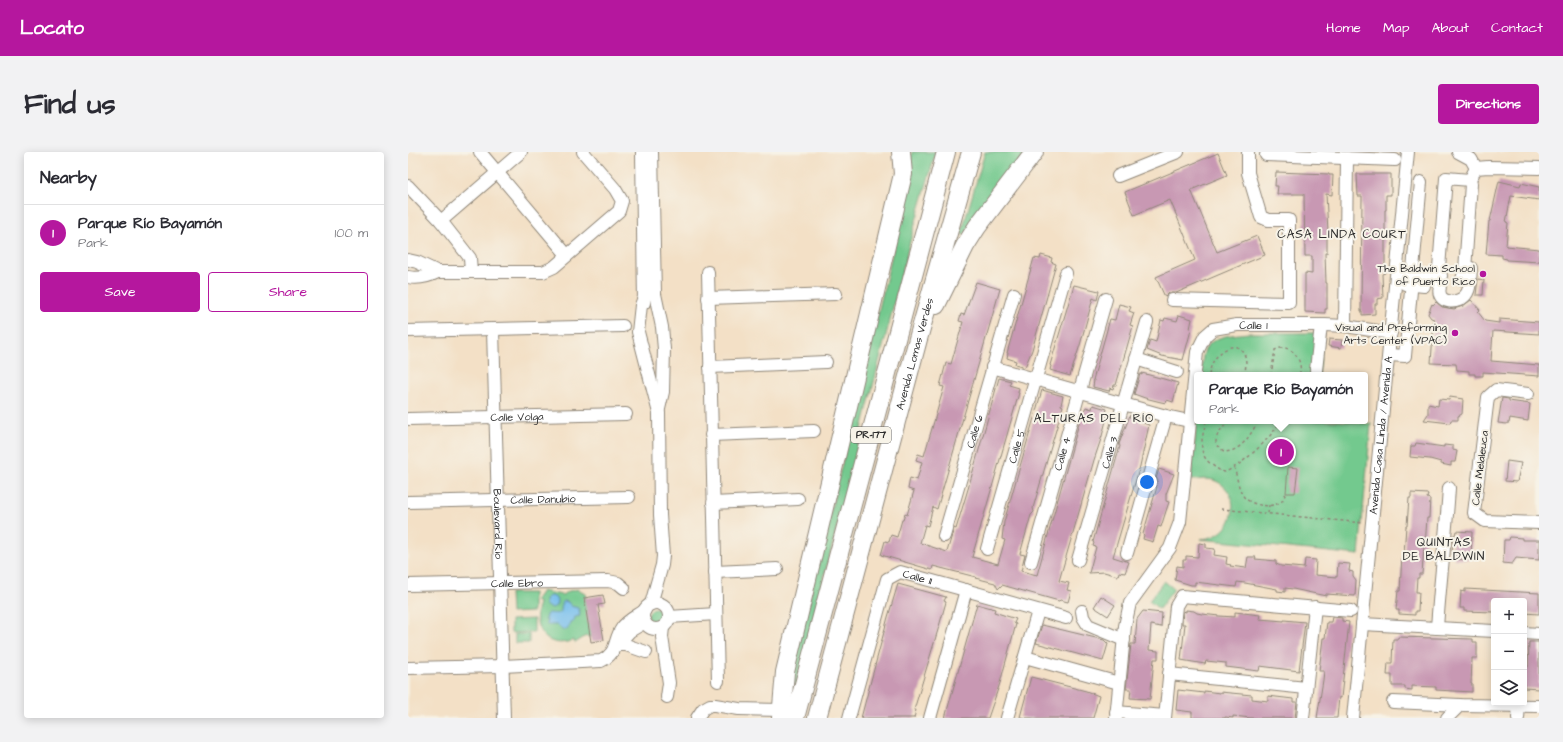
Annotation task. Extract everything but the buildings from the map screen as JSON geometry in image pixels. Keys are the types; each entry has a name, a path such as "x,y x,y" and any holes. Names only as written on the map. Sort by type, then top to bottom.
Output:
{"highway":[{"path":"901,152 903,174"},
{"path":"786,715 785,672 903,174 906,152"},
{"name":"Avenida Lomas Verdes","path":"786,715 946,152"},
{"name":"Avenida Lomas Verdes","path":"817,718 918,339 971,152"},
{"path":"918,339 977,227 1035,153"}],"street":[{"path":"480,152 567,255"},
{"path":"441,221 521,152"},
{"path":"408,271 416,274 542,272 554,267 619,212 622,201 615,189 583,152"},
{"path":"642,152 645,294 644,320 650,380"},
{"path":"652,152 654,294 662,327 664,346 663,392 659,413 660,515 663,556 662,565 664,575 661,592 653,606 643,618 657,624"},
{"path":"1118,176 1178,152"},
{"path":"1172,300 1289,303 1289,220 1268,220 1261,217 1248,173 1248,152"},
{"name":"Avenida Casa Linda / Avenida A","path":"1353,718 1397,278 1408,152"},
{"path":"1458,152 1471,159 1476,168"},
{"path":"1266,155 1395,160"},
{"path":"1346,326 1347,158"},
{"path":"1397,278 1403,284 1412,280 1435,283 1445,293 1453,294 1460,290 1462,287 1462,279 1465,270 1471,184 1470,180 1476,168"},
{"path":"1476,168 1539,168"},
{"path":"1467,242 1472,251 1469,287 1461,300 1446,301 1439,296 1435,283 1439,268 1446,178 1470,180"},
{"path":"1389,355 1405,361 1421,182"},
{"path":"408,186 441,221 470,258 471,272"},
{"path":"408,260 417,262 436,273"},
{"path":"1435,283 1447,271 1458,273 1462,279"},
{"path":"708,272 718,681"},
{"path":"408,277 414,278 436,273"},
{"name":"Calle 5","path":"987,549 1066,273"},
{"path":"645,294 641,305 638,332 641,350 659,413"},
{"path":"708,298 836,294"},
{"name":"Calle 6","path":"944,536 1014,294"},
{"name":"Calle 4","path":"1031,562 1106,299"},
{"name":"Calle 3","path":"1078,560 1147,322"},
{"name":"Calle 1","path":"1195,372 1197,352 1205,336 1213,329 1237,325 1321,325 1346,326 1391,333"},
{"path":"1316,370 1321,325"},
{"path":"408,331 623,326"},
{"name":"Boulevard Río","path":"493,330 504,718"},
{"path":"646,351 651,354 658,354 664,346"},
{"path":"1136,359 1177,372"},
{"path":"710,367 826,362"},
{"path":"992,367 1166,416 1189,421"},
{"name":"Calle 1","path":"1116,715 1125,626 1130,603 1170,548 1180,522 1194,378"},
{"name":"Calle Melaleuca","path":"1528,394 1496,390 1488,397 1474,513 1485,521 1539,524"},
{"name":"Calle Volga","path":"408,419 626,414"},
{"path":"1127,553 1166,416"},
{"path":"711,435 814,431"},
{"path":"1437,628 1440,581 1447,526 1449,488"},
{"name":"Calle Danubio","path":"408,502 629,497"},
{"path":"713,503 798,499"},
{"path":"715,572 777,569"},
{"name":"Calle 11","path":"849,718 887,579 900,572 1066,618"},
{"name":"Calle Ebro","path":"408,585 608,581 618,583 624,588"},
{"path":"930,718 966,590"},
{"path":"1116,715 1165,717 1176,606 1182,596 1351,611"},
{"path":"408,668 594,663 607,658 612,654 621,630 629,620 653,606 668,611 657,624 663,660 667,666 669,683 667,697"},
{"path":"1303,718 1315,607"},
{"path":"1007,718 1038,611"},
{"path":"1082,611 1083,617 1088,625 1124,640"},
{"path":"616,645 630,630 716,614"},
{"path":"1362,624 1491,631"},
{"path":"607,658 611,635 621,630"},
{"path":"1527,633 1539,634"},
{"path":"616,645 626,645 646,652"},
{"path":"1025,657 1119,683"},
{"path":"1169,674 1306,688"},
{"path":"1393,702 1460,705 1518,712 1539,706"},
{"path":"697,718 703,709 715,704 786,715"},
{"path":"1447,718 1460,705"}],"path":[{"path":"1210,372 1214,360 1222,351 1230,347 1237,348 1246,357 1245,372"},
{"path":"1271,372 1275,350 1284,348 1295,352 1301,368 1300,372"},
{"path":"1205,424 1201,442 1203,454 1206,460 1220,471 1225,472 1234,467 1266,439 1278,424"},
{"path":"1227,424 1219,432 1216,440 1216,445 1225,452 1235,450 1247,440 1256,424"},
{"path":"1234,467 1239,487 1244,497 1253,503 1269,505 1280,502 1283,500 1286,492"},
{"path":"1268,513 1269,505"},
{"path":"1221,509 1372,524"}],"green space":[{"path":"912,152 936,152 909,245 788,718 792,673 906,196"},
{"path":"985,152 1026,152 964,235 961,234"},
{"path":"1323,333 1319,372 1201,372 1203,356 1205,349 1209,344 1221,337 1235,334"},
{"path":"1197,424 1371,424 1359,555 1200,539 1213,537 1222,531 1229,523 1233,503 1229,493 1223,485 1210,479 1191,480"},
{"path":"1164,581 1174,589 1159,609 1149,601"},
{"path":"578,589 585,593 591,637 586,636 575,643 573,640 564,643 548,640 539,629 537,612 539,603 535,601 542,591 562,595 569,591"},
{"path":"510,593 533,593 533,612 511,613"},
{"path":"653,608 659,608 664,613 662,622 659,624 653,624 648,619 648,613"},
{"path":"534,619 534,632 511,633 511,620"},
{"path":"515,634 529,634 529,643 515,643"}],"water":[{"path":"549,596 553,596 557,602 553,608 549,608 545,604 545,600"},
{"path":"564,601 568,602 571,606 578,608 580,613 579,617 574,618 575,620 570,622 568,629 565,630 562,630 558,625 547,625 547,620 545,620 546,615 548,613 560,613 561,604"}],"place":[{"name":"The Baldwin School of Puerto Rico","path":"1483,274"},
{"name":"Visual and Preforming Arts Center (VPAC)","path":"1455,333"},
{"name":"Parque Río Bayamón","path":"1281,452"}],"district":[{"name":"CASA LINDA COURT","path":"1342,234"},
{"name":"ALTURAS DEL RÍO","path":"1094,418"},
{"name":"QUINTAS DE BALDWIN","path":"1444,549"}]}
